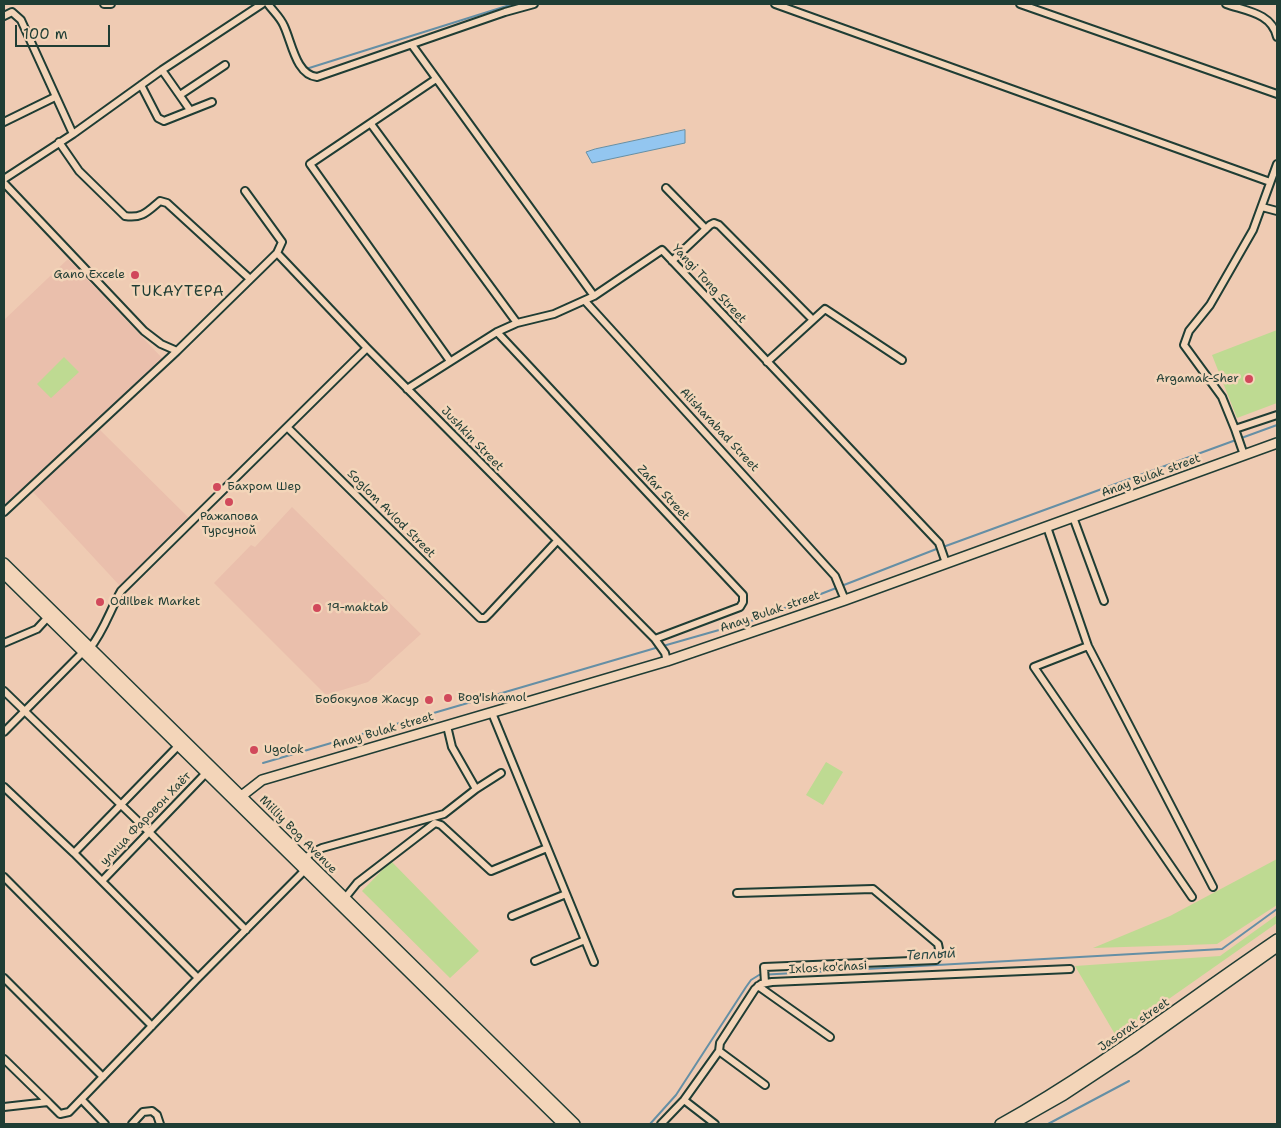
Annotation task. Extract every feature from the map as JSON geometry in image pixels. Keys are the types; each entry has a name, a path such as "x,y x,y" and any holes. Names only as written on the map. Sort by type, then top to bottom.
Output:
{"main road":[{"name":"Anay Bulak street","path":"238,798 262,780 492,713 666,657 844,597 945,560 1073,518 1277,443"},
{"name":"Milliy Bog Avenue","path":"4,563 48,617 87,650 178,746 206,773 238,798 305,870 575,1124"},
{"name":"Milliy Bog Avenue","path":"4,574 20,584 238,798 306,859 563,1124"},
{"name":"Jasorat street","path":"1000,1124 1085,1073 1141,1036 1277,939"},
{"name":"Jasorat street","path":"1013,1124 1064,1095 1132,1050 1277,947"}],"street":[{"path":"104,4 111,4"},
{"path":"4,179 73,134 162,70 262,4"},
{"path":"268,4 284,24 301,68 310,76 317,77 412,46 503,9 534,4"},
{"path":"775,4 1270,182"},
{"path":"1020,4 1277,94"},
{"path":"1226,4 1265,18 1273,25 1277,37"},
{"path":"4,16 12,12 21,20 73,134"},
{"path":"412,46 594,296"},
{"path":"180,95 225,65"},
{"path":"162,70 190,110"},
{"path":"436,79 310,164 450,361"},
{"path":"141,85 158,118 164,121 212,102"},
{"path":"4,122 55,97"},
{"path":"370,124 517,323"},
{"path":"59,142 79,171 125,216 135,218 144,214 160,201 167,203 250,279"},
{"path":"1244,455 1222,397 1184,345 1188,331 1210,305 1254,230 1277,164"},
{"path":"4,183 144,331 161,344 178,351"},
{"path":"666,188 706,229"},
{"path":"4,512 178,351 277,253 282,242 245,191"},
{"path":"1262,207 1277,211"},
{"path":"672,261 706,229 714,223 719,225 812,320"},
{"name":"Yangi Tong Street","path":"407,389 496,332 517,323 554,314 594,296 662,250 940,545 945,560"},
{"name":"Jushkin Street","path":"277,253 407,389 655,638 666,657"},
{"name":"Alisharabad Street","path":"585,300 835,576 844,597"},
{"path":"767,362 825,308 902,360"},
{"name":"Zafar Street","path":"496,332 743,595 743,602 740,606 655,638"},
{"path":"4,732 87,650 99,635 121,591 367,348"},
{"path":"1235,429 1277,415"},
{"name":"Soglom Avlod Street","path":"287,427 480,618 484,618 557,541"},
{"path":"1073,518 1104,600"},
{"path":"1047,527 1088,646 1213,887"},
{"path":"4,642 37,629 48,617"},
{"path":"1088,646 1034,667 1192,897"},
{"path":"4,691 246,930"},
{"path":"492,713 594,962"},
{"path":"447,726 452,747 476,789"},
{"path":"74,853 178,746"},
{"name":"улица Фаровон Хаёт","path":"102,881 206,773"},
{"path":"306,859 311,853 322,848 444,814 476,789 501,773"},
{"path":"4,787 74,853 198,978"},
{"path":"345,898 357,883 434,823 441,824 491,871 547,848"},
{"path":"4,1059 60,1114 69,1112 305,870"},
{"path":"4,878 152,1026"},
{"path":"737,893 873,889 938,944 940,954 936,960 764,967 765,983"},
{"path":"512,916 566,894"},
{"path":"535,961 585,940"},
{"name":"Ixlos ko'chasi","path":"758,986 765,983 1070,969"},
{"path":"4,978 103,1077"},
{"path":"660,1124 684,1100 719,1050 720,1043 758,986 830,1037"},
{"path":"719,1050 766,1085"},
{"path":"82,1100 105,1124"},
{"path":"684,1100 715,1124"},
{"path":"4,1107 48,1102"},
{"path":"132,1124 143,1112 152,1111 157,1115 160,1124"}],"shaded area":[{"path":"68,259 163,359 4,507 4,320"},
{"path":"98,428 190,519 120,586 33,492"},
{"name":"19-maktab","path":"292,507 421,634 368,682 326,695 214,583 251,545 255,547"}],"green space":[{"name":"Argamak-Sher","path":"1277,330 1277,403 1237,418 1212,355"},
{"path":"64,357 79,372 51,398 37,384"},
{"path":"826,762 843,772 823,805 806,795"},
{"path":"1277,859 1277,905 1217,944 1093,948 1170,916"},
{"path":"391,861 479,951 450,978 362,891"},
{"path":"1277,915 1277,923 1116,1036 1075,966 1220,956"}],"water":[{"path":"685,130 685,143 592,163 586,152 595,149"}],"waterway":[{"path":"306,69 513,4"},
{"path":"943,547 1277,425"},
{"path":"663,646 754,620 939,548"},
{"path":"263,763 659,647"},
{"name":"Теплый","path":"650,1124 676,1095 746,987 751,980 759,975 1222,949 1277,909"},
{"path":"1048,1124 1129,1081"}],"place":[{"name":"Gano Excele","path":"135,275"},
{"name":"Argamak-Sher","path":"1249,379"},
{"name":"Бахром Шер","path":"217,487"},
{"name":"Ражапова Турсуной","path":"229,502"},
{"name":"Odilbek Market","path":"100,602"},
{"name":"19-maktab","path":"317,608"},
{"name":"Bog'ishamol","path":"448,698"},
{"name":"Бобокулов Жасур","path":"429,700"},
{"name":"Ugolok","path":"254,750"}],"district":[{"name":"TUKAYTEPA","path":"178,292"}]}
